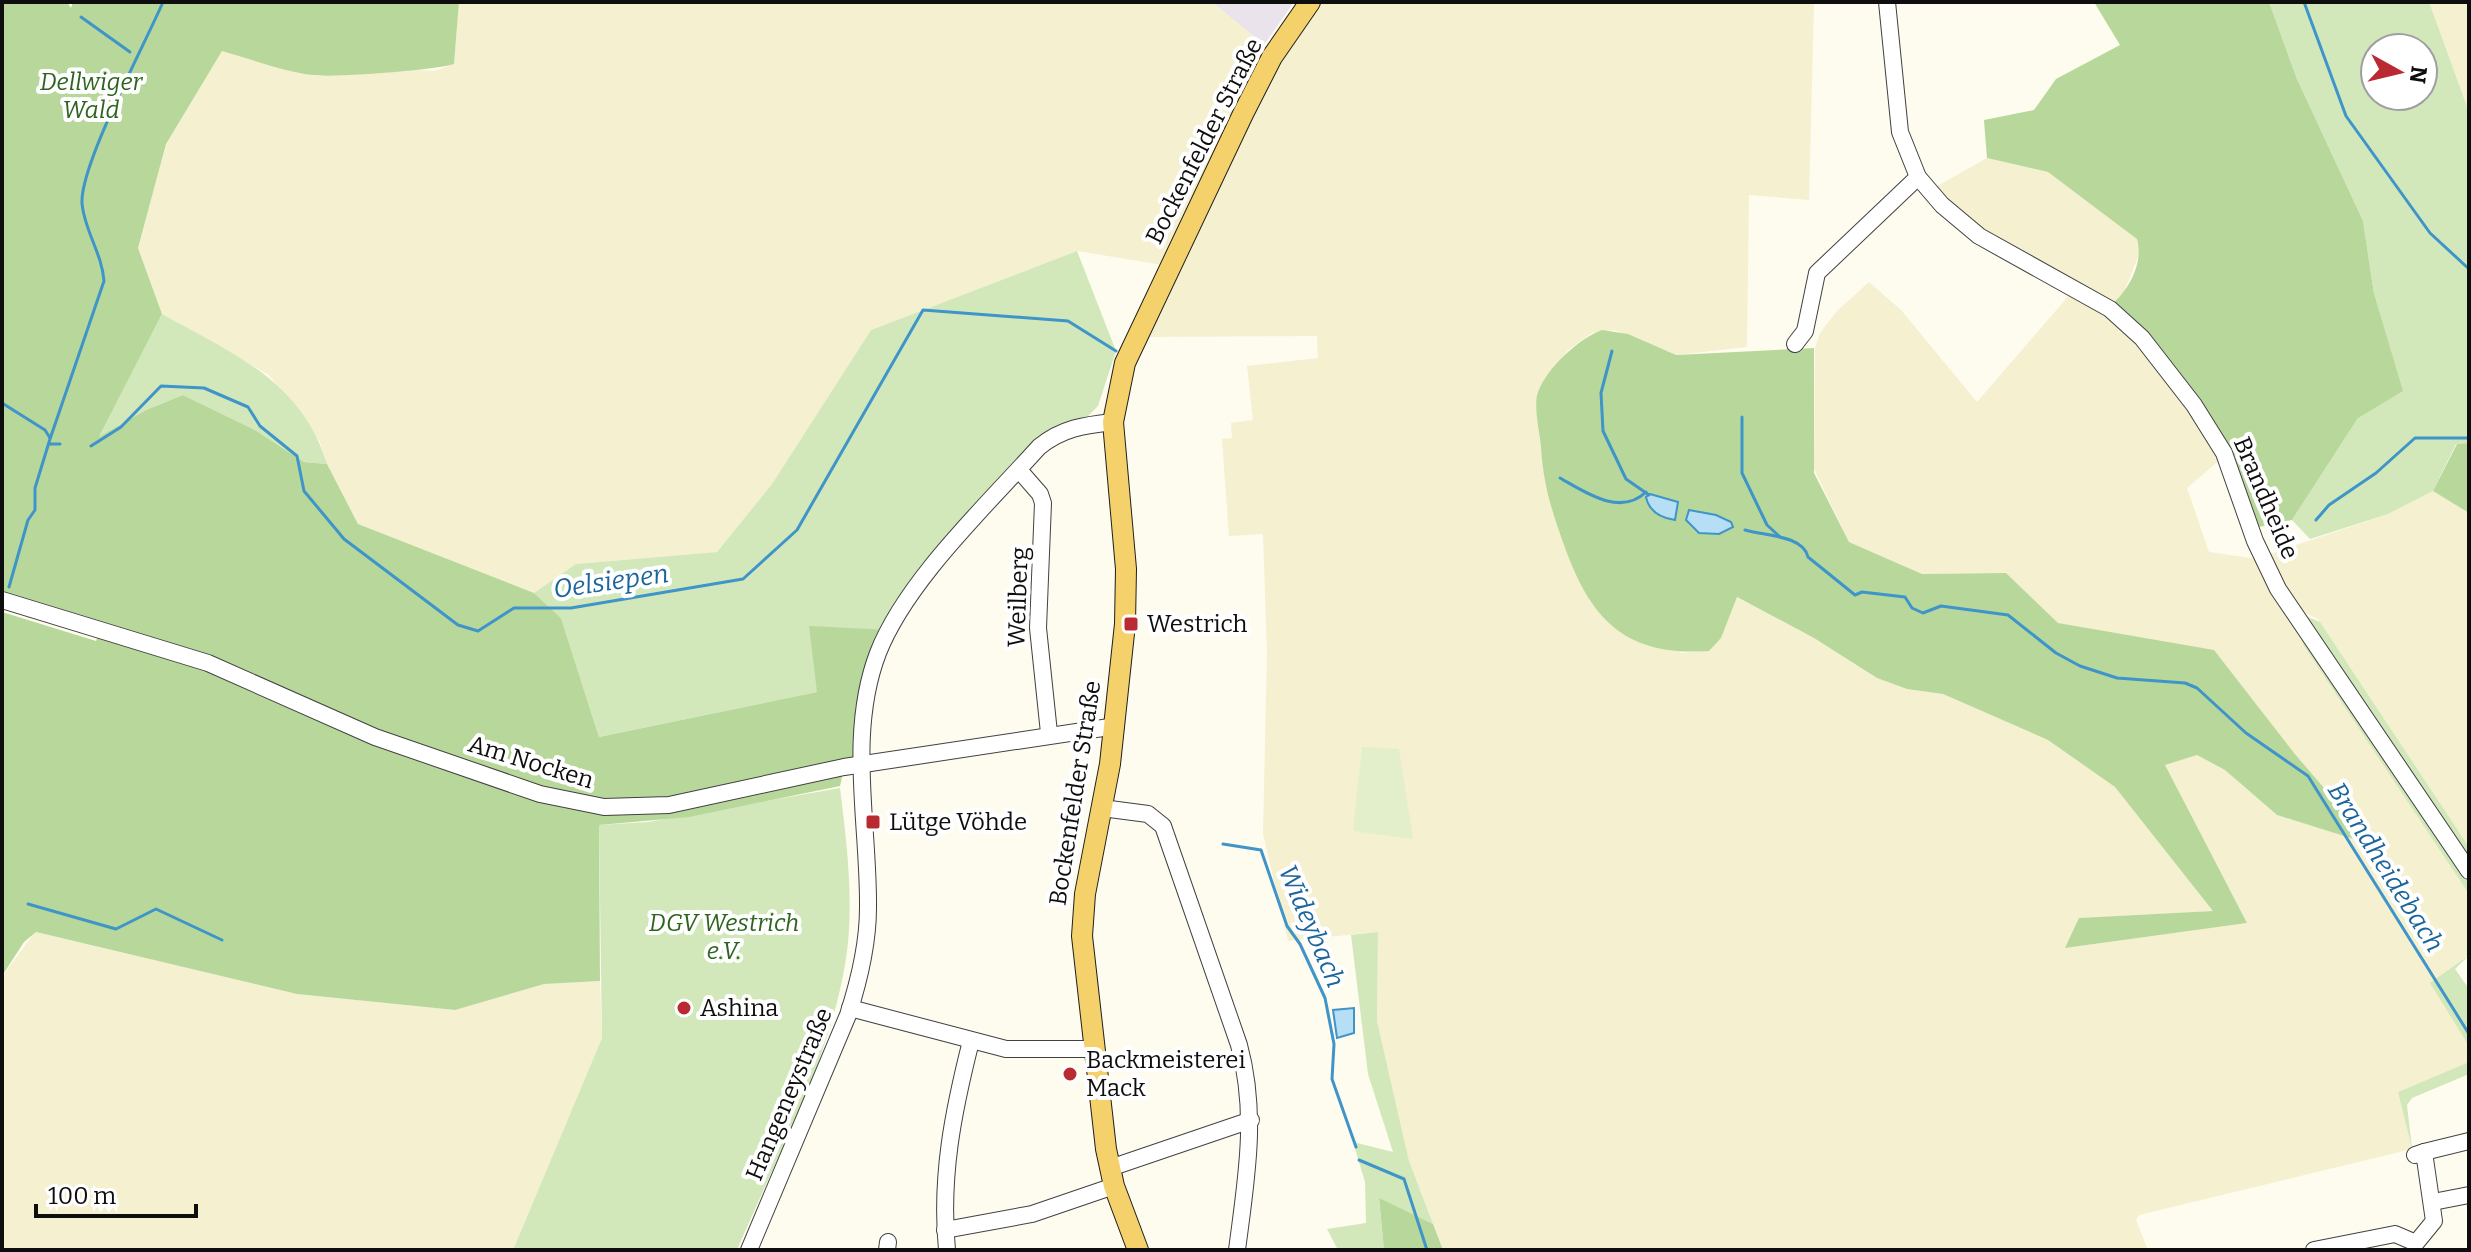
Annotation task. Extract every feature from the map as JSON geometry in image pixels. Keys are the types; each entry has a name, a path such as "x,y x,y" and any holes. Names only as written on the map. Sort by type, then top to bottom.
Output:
{"main road":[{"name":"Bockenfelder Straße","path":"1138,1250 1112,1177 1094,1049 1082,920 1116,726 1126,587 1113,422 1119,378 1272,57 1310,2"}],"street":[{"name":"Brandheide","path":"1887,2 1900,132 1918,177 1942,205 1979,236 2110,309 2142,338 2194,405 2224,453 2255,541 2278,589 2469,871"},
{"path":"1795,344 1800,341 1809,319 1817,273 1918,177"},
{"path":"850,1008 864,954 868,908 862,765 866,696 889,630 911,594 1052,436 1078,426 1113,422"},
{"name":"Weilberg","path":"1019,470 1040,494 1043,503 1038,628 1049,733"},
{"name":"Am Nocken","path":"2,600 208,663 375,737 577,804 621,809 654,807 862,765 1049,733 1116,726"},
{"path":"1102,808 1148,814 1163,826 1239,1045 1247,1074 1251,1120 1237,1250"},
{"name":"Hangeneystraße","path":"749,1250 850,1008 1006,1049 1094,1049"},
{"path":"947,1250 944,1187 948,1142 971,1041"},
{"path":"945,1230 1032,1214 1112,1177 1251,1120"},
{"path":"2323,1249 2395,1234 2416,1248 2434,1221 2433,1202 2420,1153 2469,1141"},
{"path":"2433,1202 2469,1195"}],"shaded area":[{"path":"459,2 1212,2 1264,45 1272,57 1310,2 1814,2 1809,200 1749,195 1747,347 1676,355 1614,330 1592,333 1568,350 1537,393 1680,653 1708,651 1721,638 1736,597 1814,638 1877,678 1907,689 1943,694 2048,740 2115,787 2214,911 2080,918 2066,948 2247,923 2164,765 2197,755 2225,770 2277,815 2372,843 2294,753 2109,633 2057,623 2006,573 1922,574 1849,542 1814,469 1815,348 1820,333 1836,312 1869,282 1901,310 1977,402 2072,292 2140,340 2223,457 2187,488 2209,552 2258,559 2304,646 2469,894 2469,954 2431,983 2469,1046 2469,1062 2398,1092 2412,1149 2139,1215 2136,1220 2148,1250 1443,1250 1409,1161 1377,1021 1378,932 1288,941 1263,834 1267,653 1263,534 1229,536 1222,439 1232,438 1231,423 1253,420 1247,366 1318,358 1317,336 1137,337 1170,266 1077,251 871,330 772,484 717,552 576,564 534,593 358,524 327,464 320,442 269,375 162,314 138,248 166,144 222,51 314,76 411,69 434,71 454,64"},
{"path":"1212,2 1294,2 1264,45"},
{"path":"2429,2 2469,2 2469,112"},
{"path":"1987,158 2048,172 2138,239 2140,252 2123,294 2112,304 1984,235 1932,189"},
{"path":"2433,491 2469,513 2469,847 2318,619 2301,611 2283,590 2267,555 2388,514"},
{"path":"35,932 297,994 455,1010 544,984 600,981 602,1038 513,1250 2,1250 2,977"}],"green space":[{"name":"Dellwiger Wald","path":"2,2 67,2 71,8 73,2 459,2 454,64 406,71 323,76 278,68 222,51 166,144 138,248 162,314 99,437 146,410 183,395 255,430 304,462 327,464 358,524 534,593 561,618 599,737 817,692 809,626 889,630 878,655 862,765 844,768 840,786 689,817 599,825 600,981 544,984 455,1010 297,994 36,932 24,942 2,976 2,612 96,641 102,625 2,594"},
{"path":"2094,2 2269,2 2297,79 2363,221 2374,294 2403,391 2358,418 2292,520 2259,527 2238,474 2112,304 2134,275 2139,248 2137,239 2048,172 1987,158 1984,120 2034,110 2056,79 2120,45"},
{"path":"2269,2 2429,2 2469,112 2469,443 2456,444 2433,491 2388,514 2310,539 2292,520 2358,418 2374,294 2363,221 2297,79"},
{"path":"1077,251 1116,351 1098,406 1078,426 1039,447 889,630 817,692 599,737 561,618 534,593 576,564 717,552 772,484 871,330"},
{"path":"162,314 239,357 282,390 315,435 327,464 304,462 255,430 183,395 146,410 98,439"},
{"path":"1602,330 1628,334 1676,355 1814,348 1814,473 1849,542 1922,574 2006,573 2058,623 2214,650 2294,753 2373,845 2277,815 2225,770 2197,755 2165,765 2247,923 2065,948 2079,918 2213,911 2115,787 2048,740 1943,694 1907,689 1877,678 1814,638 1737,597 1721,638 1709,651 1654,647 1632,639 1598,611 1573,568 1551,507 1536,405 1542,383 1556,364 1583,340"},
{"path":"2469,443 2469,513 2433,491 2457,444"},
{"path":"2285,607 2320,622 2469,847 2469,894 2304,646"},
{"path":"1362,747 1399,749 1413,839 1353,831"},
{"name":"DGV Westrich e.V.","path":"840,788 850,899 848,943 837,1002 814,1074 737,1250 513,1250 602,1038 599,825 648,822"},
{"path":"1378,932 1377,1021 1409,1161 1433,1224 1379,1199 1384,1250 1338,1250 1327,1229 1366,1223 1365,1182 1353,1142 1393,1152 1368,1074 1351,935"},
{"path":"2469,955 2455,969 2469,989 2469,1046 2430,983"},
{"path":"2469,1062 2469,1074 2412,1098 2407,1105 2412,1149 2398,1092"},
{"path":"1379,1198 1433,1224 1443,1250 1384,1250"}],"water":[{"path":"1650,494 1678,502 1675,520 1660,516 1653,510 1646,497"},
{"path":"1689,510 1716,515 1731,522 1733,527 1719,534 1699,533 1686,520"},
{"path":"1354,1008 1354,1033 1337,1038 1333,1010"}],"waterway":[{"path":"9,587 28,520 35,510 35,488 50,439 104,281 83,213 84,185 102,134 163,2"},
{"path":"2304,2 2346,116 2430,233 2469,269"},
{"path":"81,17 130,52"},
{"name":"Oelsiepen","path":"91,446 121,427 161,386 204,388 248,407 260,426 297,456 304,491 344,539 458,625 478,631 514,608 571,608 743,579 797,530 923,310 1068,321 1116,351"},
{"name":"Brandheidebach","path":"1612,351 1601,393 1603,431 1626,479 1649,495"},
{"path":"2,403 45,430 50,438"},
{"path":"1742,417 1742,473 1767,525 1780,537"},
{"path":"2316,520 2329,505 2376,473 2415,438 2469,438"},
{"name":"Oelsiepen","path":"49,444 60,444"},
{"path":"1560,478 1591,495 1614,502 1636,499 1646,492"},
{"name":"Brandheidebach","path":"1745,530 1799,544 1808,557 1855,595 1862,592 1905,597 1912,608 1923,613 1941,606 2008,615 2056,653 2080,666 2117,678 2185,683 2197,688 2246,733 2308,776 2469,1034"},
{"name":"Wideybach","path":"1223,844 1261,850 1287,926 1300,944 1325,998 1334,1044 1332,1079 1356,1147"},
{"path":"28,904 116,929 156,909 222,940"},
{"name":"Wideybach","path":"1359,1160 1404,1179 1427,1250"}],"place":[{"name":"Westrich","path":"1131,624"},
{"name":"Lütge Vöhde","path":"873,822"},
{"name":"Ashina","path":"684,1008"},
{"name":"Backmeisterei Mack","path":"1070,1074"}]}
